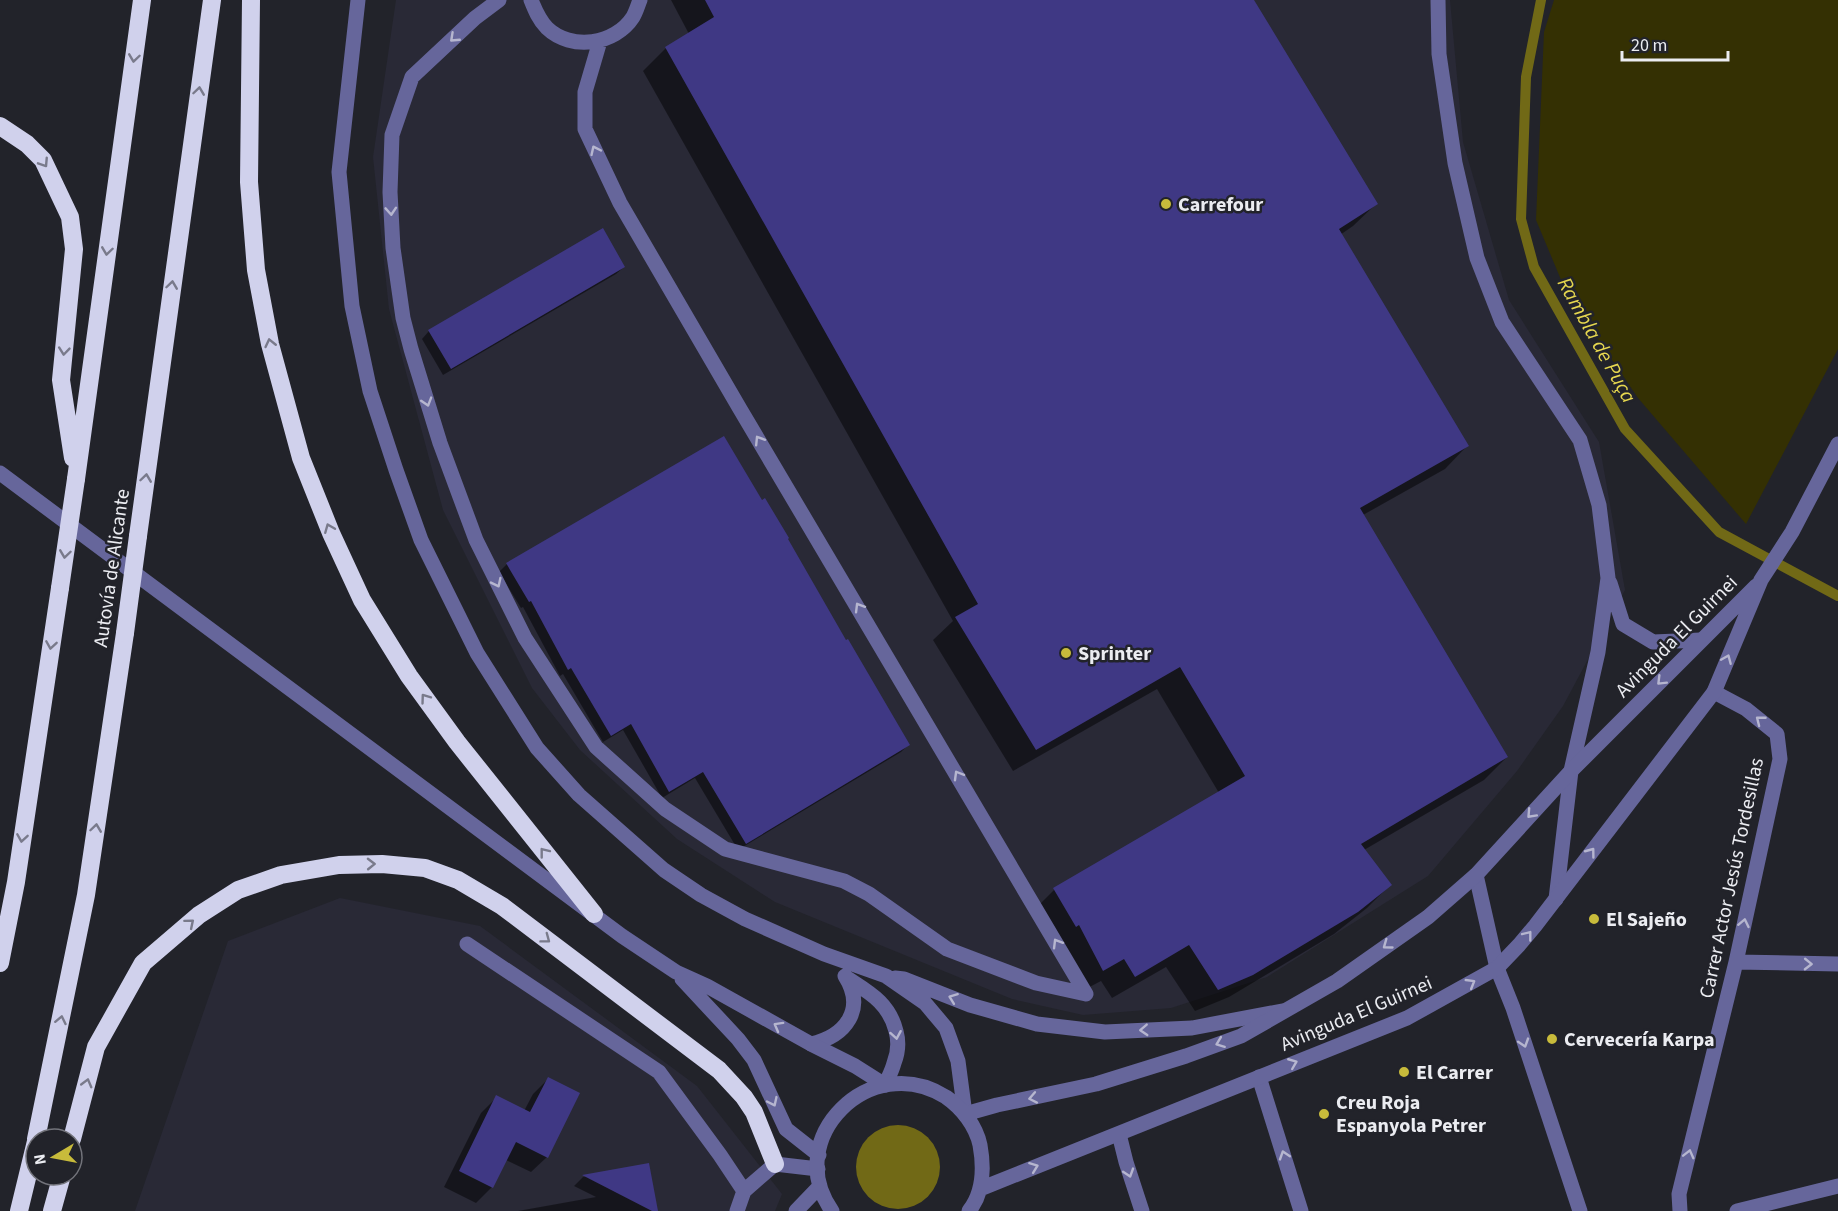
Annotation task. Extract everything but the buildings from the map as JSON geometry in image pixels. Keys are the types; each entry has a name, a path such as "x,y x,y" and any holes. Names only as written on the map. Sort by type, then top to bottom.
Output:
{"highway":[{"path":"0,963 16,882 60,588 142,0"},
{"name":"Autovía de Alicante","path":"39,1127 86,895 125,633 212,0"},
{"path":"251,0 249,182 255,270 270,344 301,458 331,533 362,600 409,676 457,742 594,914"},
{"path":"0,126 27,144 44,160 70,217 74,249 61,381 76,478"},
{"path":"75,1127 96,1047 142,963 199,915 238,890 281,874 339,865 382,864 425,868 458,880 502,906 719,1070 744,1097 754,1112 775,1164"},
{"name":"Autovía de Alicante","path":"19,1211 25,1187"},
{"path":"52,1211 59,1187"}],"street":[{"path":"358,0 339,172 352,306 370,391 421,540 477,653 537,748 579,795 664,870 701,895 745,919 824,954 886,976 904,979 970,1005 1037,1024 1105,1032 1192,1028 1284,1011"},
{"path":"499,0 475,18 412,77 392,135 390,192 393,248 411,349 440,443 476,540 525,638 596,747 665,809 725,849 844,881 869,894 947,950 1036,983 1086,994 620,203 585,129 585,92 600,41"},
{"path":"531,0 536,14 548,28 564,39 582,43 600,41 619,32 633,17 640,0"},
{"path":"1438,0 1439,54 1453,152 1477,258 1502,322 1580,440 1599,505 1608,578 1623,624 1653,642 1701,640"},
{"path":"1761,580 1792,532 1838,444"},
{"path":"0,473 622,936 676,972 707,986 811,1044 855,1065 885,1085"},
{"path":"1556,899 1571,771 1598,652 1608,578"},
{"name":"Avinguda El Guirnei","path":"965,1114 1096,1084 1241,1036 1355,969 1428,916 1476,875 1571,771 1761,580"},
{"name":"Avinguda El Guirnei","path":"980,1189 1407,1018 1497,968 1520,945 1556,899 1713,692 1761,580"},
{"name":"Carrer Actor Jesús Tordesillas","path":"1680,1211 1679,1194 1736,962 1780,759 1777,734 1746,709 1713,692"},
{"path":"1476,875 1497,968 1513,1008 1580,1211"},
{"path":"467,944 658,1072 744,1191"},
{"path":"824,954 847,978 885,1006 892,1018 898,1041 895,1062 885,1085"},
{"path":"1736,962 1838,964"},
{"path":"676,972 738,1039 754,1060 786,1129 818,1162"},
{"path":"886,976 925,1003 946,1028 958,1062 965,1114"},
{"path":"811,1044 831,1038 845,1026 851,1015 854,1002 847,978"},
{"path":"1259,1077 1301,1211"},
{"path":"832,1211 820,1186 818,1162 823,1138 830,1123 853,1098 869,1089 903,1083 921,1085 945,1097 965,1114 978,1137 983,1163 980,1189 972,1210"},
{"path":"1119,1134 1125,1162 1142,1211"},
{"path":"737,1211 744,1191 775,1164 818,1162"},
{"path":"796,1211 820,1186"},
{"path":"1737,1211 1838,1186"}],"shaded area":[{"path":"396,0 1450,0 1463,142 1509,300 1599,442 1625,590 1563,706 1517,771 1428,876 1267,977 1171,1008 1083,1015 1012,999 775,902 677,839 580,750 532,688 443,510 389,309 373,157"},
{"path":"1554,0 1838,0 1838,349 1746,524 1638,398 1567,294 1536,220 1544,32"},
{"path":"340,898 480,926 697,1086 782,1194 775,1211 135,1211 228,941"},
{"path":"898,1125 914,1128 928,1137 937,1151 940,1167 937,1183 928,1197 914,1206 898,1209 882,1206 868,1197 859,1183 856,1167 859,1151 868,1137 882,1128"}],"waterway":[{"name":"Rambla de Puça","path":"1541,0 1526,77 1521,219 1534,267 1625,429 1719,532 1838,596"}],"place":[{"name":"Carrefour","path":"1166,204"},
{"name":"Sprinter","path":"1066,653"},
{"name":"El Sajeño","path":"1594,919"},
{"name":"Cervecería Karpa","path":"1552,1039"},
{"name":"El Carrer","path":"1404,1072"},
{"name":"Creu Roja Espanyola Petrer","path":"1324,1114"}]}
